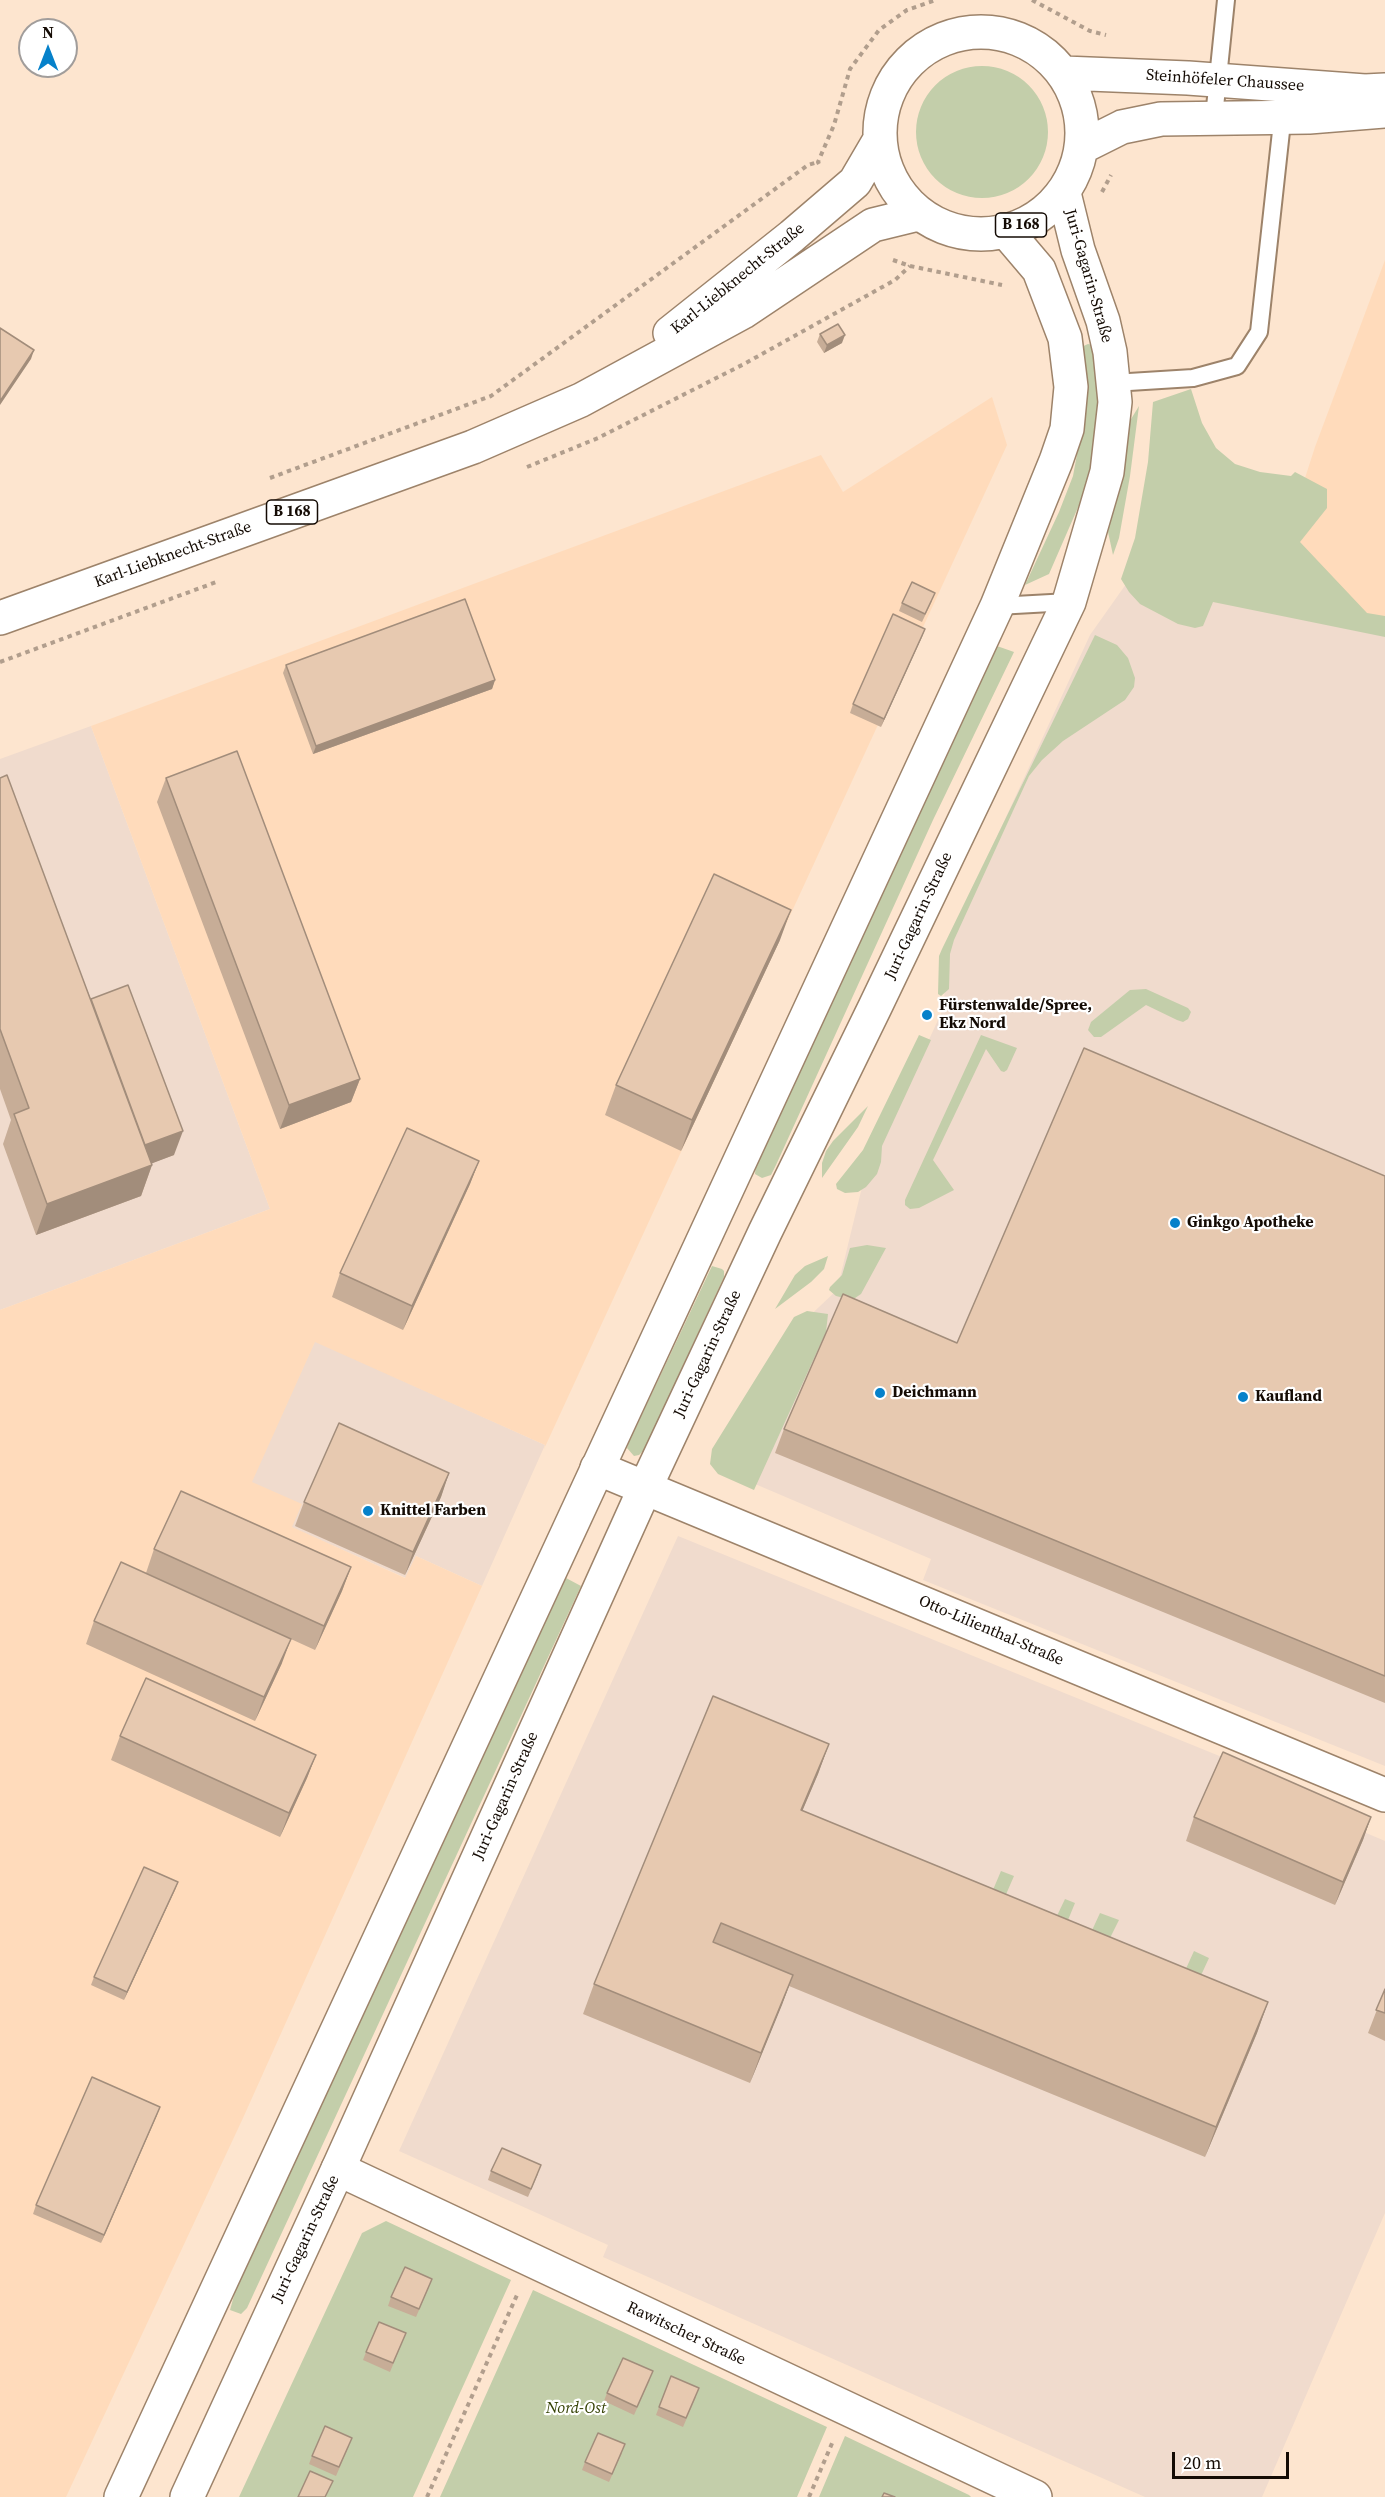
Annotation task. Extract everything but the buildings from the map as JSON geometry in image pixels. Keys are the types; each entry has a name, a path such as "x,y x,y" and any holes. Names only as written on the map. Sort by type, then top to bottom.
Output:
{"street":[{"name":"B 168","path":"981,32 1016,38 1028,44 1064,73 1079,103 1082,147 1072,179 1064,193 1039,216 1022,225 1005,230 967,232 935,223 918,214 900,195 886,171 879,141 882,102 889,87 904,67 940,40 958,34 981,32"},
{"name":"Steinhöfeler Chaussee","path":"1064,73 1217,80 1365,91 1385,90"},
{"name":"Steinhöfeler Chaussee","path":"1082,147 1122,127 1161,119 1282,117 1385,111"},
{"name":"Karl-Liebknecht-Straße","path":"581,400 686,322 855,182 879,141"},
{"name":"Juri-Gagarin-Straße","path":"187,2497 339,2169 645,1488 765,1232 1069,602 1107,472 1115,402 1110,352 1103,321 1078,250 1064,193"},
{"name":"Karl-Liebknecht-Straße","path":"0,618 473,447 581,400 743,312 873,225 918,214"},
{"path":"121,2497 997,606 1067,429 1071,387 1065,338 1040,270 1005,230"},
{"name":"Otto-Lilienthal-Straße","path":"597,1468 1385,1795"},
{"name":"Rawitscher Straße","path":"339,2169 846,2410 1035,2497"}],"lane":[{"path":"1214,117 1226,0"},
{"path":"1113,383 1193,378 1237,366 1259,333 1286,85"},
{"path":"997,606 1069,602"}],"path":[{"path":"266,479 491,396 808,165 818,162 834,125 849,69 879,30 907,10 936,0"},
{"path":"1032,0 1090,31 1110,36"},
{"path":"818,162 840,195"},
{"path":"866,231 890,259 910,266 969,276 1012,288"},
{"path":"427,2497 532,2261"},
{"path":"809,2497 846,2410"}],"shaded area":[{"path":"1385,260 1385,625 1367,621 1287,534 1315,447"},
{"path":"992,397 1007,445 544,1449 545,1445 315,1342 252,1482 302,1504 292,1527 405,1578 416,1556 482,1586 243,2118 66,2497 0,2497 0,1310 270,1209 91,726 821,455 843,492"},
{"path":"1136,570 1385,625 1385,1766 923,1580 931,1559 734,1475 782,1342 837,1290 863,1183 944,1007 946,947 1090,635"},
{"path":"91,726 270,1209 0,1310 0,759"},
{"name":"Knittel Farben","path":"315,1341 545,1445 482,1586 416,1556 406,1578 291,1527 251,1482"},
{"path":"678,1536 1345,1807 1352,1827 1385,1841 1385,2213 1262,2497 1145,2497 603,2257 608,2245 399,2151"}],"green space":[{"path":"982,66 1007,71 1019,77 1037,95 1043,107 1048,132 1043,157 1037,169 1019,187 1007,193 982,198 957,193 945,187 927,169 921,157 916,132 921,107 927,95 945,77 957,71"},
{"path":"1088,344 1097,346 1100,394 1098,440 1086,489 1049,574 1025,585 1073,476 1080,438 1079,348"},
{"path":"1191,389 1202,423 1216,448 1235,464 1260,472 1291,476 1295,472 1327,489 1327,508 1300,542 1367,613 1385,616 1385,637 1213,602 1203,626 1195,628 1178,624 1140,604 1129,592 1121,579 1135,538 1148,462 1153,402"},
{"path":"1139,406 1130,476 1119,538 1113,555 1108,532 1125,429"},
{"path":"1095,635 1117,645 1128,658 1135,678 1134,687 1125,700 1063,741 1042,760 1029,776 954,940 950,954 949,989 941,996 938,994 939,956"},
{"path":"997,646 1014,652 933,820 776,1165 771,1175 762,1178 755,1174 756,1163"},
{"path":"1146,989 1188,1008 1191,1012 1188,1019 1183,1022 1177,1020 1146,1005 1101,1037 1094,1037 1088,1030 1091,1022 1130,990"},
{"path":"919,1035 931,1040 882,1146 881,1162 877,1174 866,1187 858,1192 845,1193 837,1189 836,1184 863,1150"},
{"path":"981,1035 1017,1048 1004,1072 986,1049 933,1160 954,1190 919,1208 910,1209 905,1205 905,1200"},
{"path":"868,1106 858,1127 822,1178 822,1163 826,1151"},
{"path":"867,1245 886,1248 861,1294 848,1299 836,1296 829,1290 842,1275 850,1248"},
{"path":"828,1256 824,1269 811,1282 775,1309 795,1275 805,1266"},
{"path":"712,1266 722,1269 724,1277 644,1450 634,1456 627,1448 628,1444"},
{"path":"807,1311 828,1314 826,1332 754,1490 718,1474 710,1464 712,1449 794,1317"},
{"path":"566,1578 581,1586 247,2308 241,2314 230,2310 235,2292"},
{"path":"1001,1871 1014,1876 1004,1899 1055,1920 1065,1899 1075,1903 1059,1942 984,1911"},
{"path":"1100,1913 1119,1920 1108,1942 1184,1973 1194,1951 1209,1958 1191,1997 1082,1952"},
{"path":"386,2221 511,2280 413,2497 239,2497 362,2233"},
{"name":"Nord-Ost","path":"533,2290 827,2427 797,2497 440,2497"},
{"path":"845,2436 969,2495 971,2497 819,2497"}],"place":[{"name":"Fürstenwalde/Spree, Ekz Nord","path":"927,1015"},
{"name":"Ginkgo Apotheke","path":"1175,1223"},
{"name":"Deichmann","path":"880,1393"},
{"name":"Kaufland","path":"1243,1397"},
{"name":"Knittel Farben","path":"368,1511"}]}
